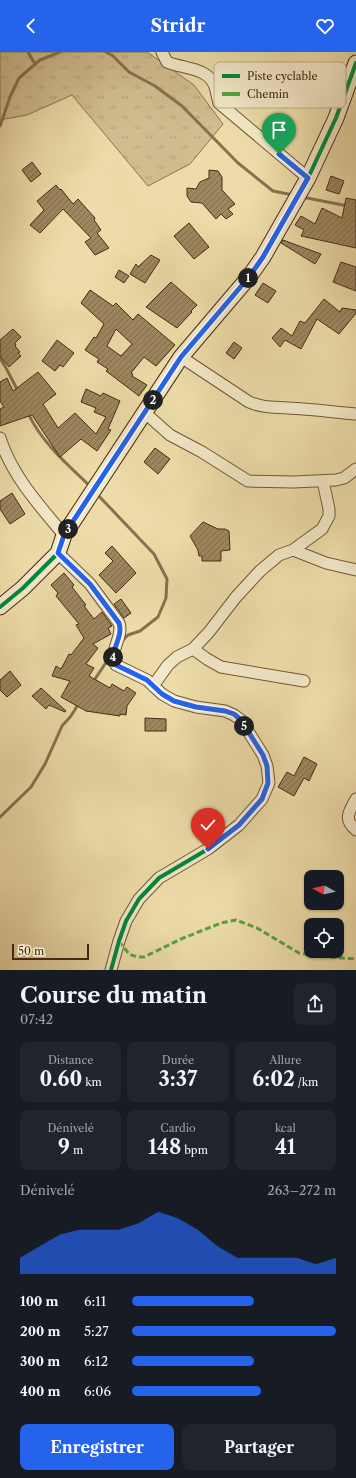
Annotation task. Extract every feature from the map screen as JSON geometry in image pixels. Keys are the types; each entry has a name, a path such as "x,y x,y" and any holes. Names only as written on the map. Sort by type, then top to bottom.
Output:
{"street":[{"path":"162,52 167,62 201,72 208,76 214,85"},
{"path":"346,90 356,62"},
{"path":"225,108 308,178"},
{"path":"0,607 23,588 58,553 64,535 181,357 249,277 263,257 308,178 340,108"},
{"path":"181,357 249,402 258,406 356,414"},
{"path":"144,412 170,435 202,452 248,481 324,481 344,478 356,469"},
{"path":"0,438 21,483 64,535"},
{"path":"153,686 168,665 177,657 193,649 209,632 236,597 260,570 279,555 293,550 322,529 326,523 329,509 324,481"},
{"path":"293,550 326,563 356,570"},
{"path":"58,553 90,584 119,623 121,629 113,655 113,660 116,665 147,680 162,694 174,701 196,707 225,711 234,714 241,720 263,755 267,766 268,783 262,799 239,825 208,849 160,878 139,899 126,921 118,941 111,970"},
{"path":"193,649 221,667 304,681"},
{"path":"356,799 349,812 348,820 350,825 356,830"}],"green space":[{"path":"0,52 147,52 194,85 223,124 190,164 148,186 72,95 27,115 0,120"}],"building":[{"path":"32,162 41,174 31,182 22,170"},
{"path":"209,170 218,171 222,177 222,190 235,204 228,209 233,214 226,219 221,214 216,219 202,203 191,202 187,196 187,188 196,189 200,182 209,178"},
{"path":"331,176 344,181 339,194 326,190"},
{"path":"56,185 73,204 78,199 95,218 94,220 101,230 97,233 109,248 95,255 85,242 91,238 63,209 40,233 30,225 44,210 37,201"},
{"path":"346,198 356,200 356,248 301,236 304,230 295,225 301,216 315,224 322,208 342,218"},
{"path":"189,223 209,247 194,259 174,236"},
{"path":"283,240 321,254 315,264 281,243"},
{"path":"151,255 160,260 145,283 130,274 136,264 138,267"},
{"path":"341,262 356,267 356,291 333,282"},
{"path":"119,270 129,276 124,283 115,277"},
{"path":"171,282 197,305 177,328 146,307"},
{"path":"263,283 276,291 268,303 255,295"},
{"path":"90,290 113,306 116,303 133,320 138,314 175,345 156,366 144,357 131,373 133,374 132,376 147,385 139,396 106,371 108,369 97,362 99,359 85,350 94,337 96,338 104,324 81,303","holes":["116,329 132,344 121,356 107,346"]},
{"path":"324,299 340,312 342,308 356,310 356,313 339,334 317,319 301,349 285,340 280,347 272,338 281,328 292,336 300,321 305,323"},
{"path":"13,329 21,337 15,343 15,346 20,352 18,353 21,356 9,367 0,356 0,340"},
{"path":"57,340 74,353 63,367 60,365 55,371 42,361"},
{"path":"234,342 242,348 234,359 226,353"},
{"path":"38,372 56,394 43,404 58,428 75,413 96,434 106,417 94,412 96,408 81,402 86,389 101,396 103,393 120,401 108,429 111,430 97,451 81,439 60,457 32,415 0,426 0,409 4,407 0,401 0,382 7,378 13,391"},
{"path":"155,448 170,459 158,474 144,462"},
{"path":"12,493 25,514 10,524 0,509 0,501"},
{"path":"203,522 218,529 225,529 229,531 230,550 221,551 221,561 202,561 202,556 199,556 198,550 190,536"},
{"path":"112,546 136,573 116,593 99,575 113,561 105,553"},
{"path":"64,573 74,585 72,587 86,605 84,606 94,619 102,612 112,626 108,628 111,634 93,644 98,648 86,664 94,668 89,676 110,688 112,684 124,691 127,687 136,693 127,706 126,715 120,714 120,716 86,711 61,697 70,681 52,676 56,666 61,669 69,654 71,655 84,638 76,625 79,624 56,596 58,593 51,585"},
{"path":"121,599 131,613 124,618 114,604"},
{"path":"10,671 21,685 7,697 0,690 0,680"},
{"path":"41,688 66,711 65,712 49,705 46,709 32,696"},
{"path":"145,718 166,719 166,731 145,731"},
{"path":"304,757 317,764 309,781 304,778 294,796 278,787 287,772 294,776"}],"waterway":[{"path":"28,52 35,64"},
{"path":"0,126 10,97 19,78 40,60 60,52"},
{"path":"106,52 113,56 129,72 155,86 182,106 238,163 273,191 293,195"},
{"path":"302,197 348,206"},
{"path":"0,358 18,391"},
{"path":"28,413 40,434 64,462 91,487"},
{"path":"96,493 154,554 167,579 166,598 158,617 140,631 128,635 122,641"},
{"path":"93,682 111,655"},
{"path":"0,817 31,787 45,764 62,726 71,716 79,703"}],"marked path":[{"path":"119,941 129,954 137,957 144,957 181,939 221,923 236,920 257,928 299,953 315,956 356,959"}],"cycle path":[{"path":"346,90 356,63"},
{"path":"0,607 23,588 58,553 64,535 181,357 249,277 263,257 308,178 340,108"},
{"path":"58,553 90,584 119,623 120,634 114,654 116,665 147,680 162,694 174,701 196,707 225,711 234,715 241,720 263,755 267,766 269,783 262,799 239,825 208,849 159,878 139,899 126,921 111,970"}],"route":[{"path":"208,849 239,825 262,799 268,783 267,766 263,755 241,720 234,714 225,711 196,707 174,701 162,694 147,680 116,665 113,660 113,655 121,629 119,623 90,584 58,553 64,535 144,412 181,357 249,277 263,257 308,178 279,154"}]}
